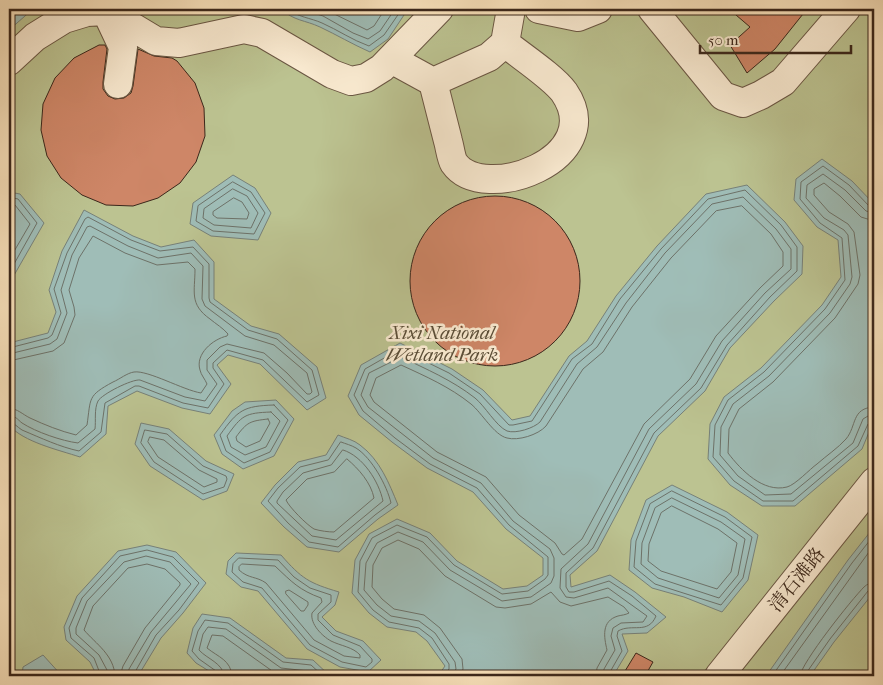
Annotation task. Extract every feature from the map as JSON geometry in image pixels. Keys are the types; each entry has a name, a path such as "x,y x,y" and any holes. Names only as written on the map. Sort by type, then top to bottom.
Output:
{"street":[{"path":"9,61 35,37 64,19 87,12 106,11 156,41 179,43 244,29 262,33 332,74 351,81 366,78 382,68 439,9"},
{"path":"433,82 489,57 505,43 511,9"},
{"path":"539,9 578,17 598,9"},
{"path":"652,9 723,96 743,103 783,82 846,9"},
{"path":"106,11 123,47 118,84"},
{"path":"391,59 433,82 454,162 463,173 481,178 508,178 536,170 558,156 572,134 573,112 564,92 505,43"},
{"name":"清石滩路","path":"720,676 874,482"}],"green space":[{"name":"Xixi National Wetland Park","path":"9,9 874,9 874,676 9,676"}],"water":[{"path":"11,9 33,9 9,30 9,11"},
{"path":"281,9 408,9 388,39 370,52 320,27 290,16"},
{"path":"822,159 852,181 874,204 874,420 862,449 795,506 762,506 730,485 708,459 710,424 724,397 761,368 822,305 841,277 838,240 817,227 794,200 796,179"},
{"path":"233,175 255,188 271,213 258,240 211,236 190,224 193,203"},
{"path":"747,185 785,222 803,246 802,274 730,348 705,391 658,436 597,551 570,575 571,587 610,575 666,617 647,633 622,634 628,651 613,676 438,676 445,666 427,641 416,632 387,627 369,613 352,593 355,560 369,534 397,519 430,533 457,561 503,589 527,586 543,575 543,558 506,529 473,492 427,468 359,415 348,396 361,365 400,343 452,369 483,390 512,420 530,416 569,356 587,341 616,296 657,246 706,194"},
{"path":"9,192 20,194 44,223 9,284"},
{"path":"84,210 133,236 161,247 194,240 214,262 214,299 251,326 279,334 317,367 326,398 307,410 260,364 228,355 217,365 231,384 210,414 182,408 137,391 108,406 106,434 80,457 32,441 15,431 9,425 9,343 48,333 56,312 49,290 62,251"},
{"path":"276,400 294,419 274,456 243,469 222,454 214,435 232,411 245,402"},
{"path":"141,423 169,429 206,461 234,474 227,491 203,500 150,466 135,444"},
{"path":"338,435 358,443 373,458 387,480 398,505 378,519 339,552 307,547 261,503 275,485 298,462 326,455"},
{"path":"672,485 727,512 758,535 748,580 722,612 684,597 652,588 629,570 631,540 646,500"},
{"path":"874,527 874,592 834,642 810,676 766,676 848,560"},
{"path":"147,545 176,552 206,583 161,638 138,676 97,676 90,662 66,640 64,627 77,596 118,551"},
{"path":"236,553 281,555 295,570 307,579 320,586 339,592 335,605 322,617 336,631 363,641 381,660 368,672 340,667 307,649 258,591 241,587 226,574 228,561"},
{"path":"202,614 230,618 286,658 313,660 330,676 217,676 196,663 187,653 193,628"},
{"path":"43,655 62,676 22,676 23,667"}],"building":[{"path":"729,9 807,9 775,49 747,73 730,45 750,27"},
{"path":"99,45 105,45 107,49 103,89 108,96 115,99 124,98 131,93 138,49 154,56 172,58 177,61 195,83 204,108 205,136 196,162 180,183 158,198 133,206 106,205 82,195 61,178 47,156 41,130 43,104 55,78 74,58"},
{"path":"495,196 520,200 535,206 549,215 561,227 570,241 576,256 580,281 576,306 570,321 561,335 549,347 535,356 520,362 495,366 470,362 455,356 441,347 429,335 420,321 414,306 410,281 414,256 420,241 429,227 441,215 455,206 470,200"},
{"path":"636,653 653,662 645,676 622,676"}]}
